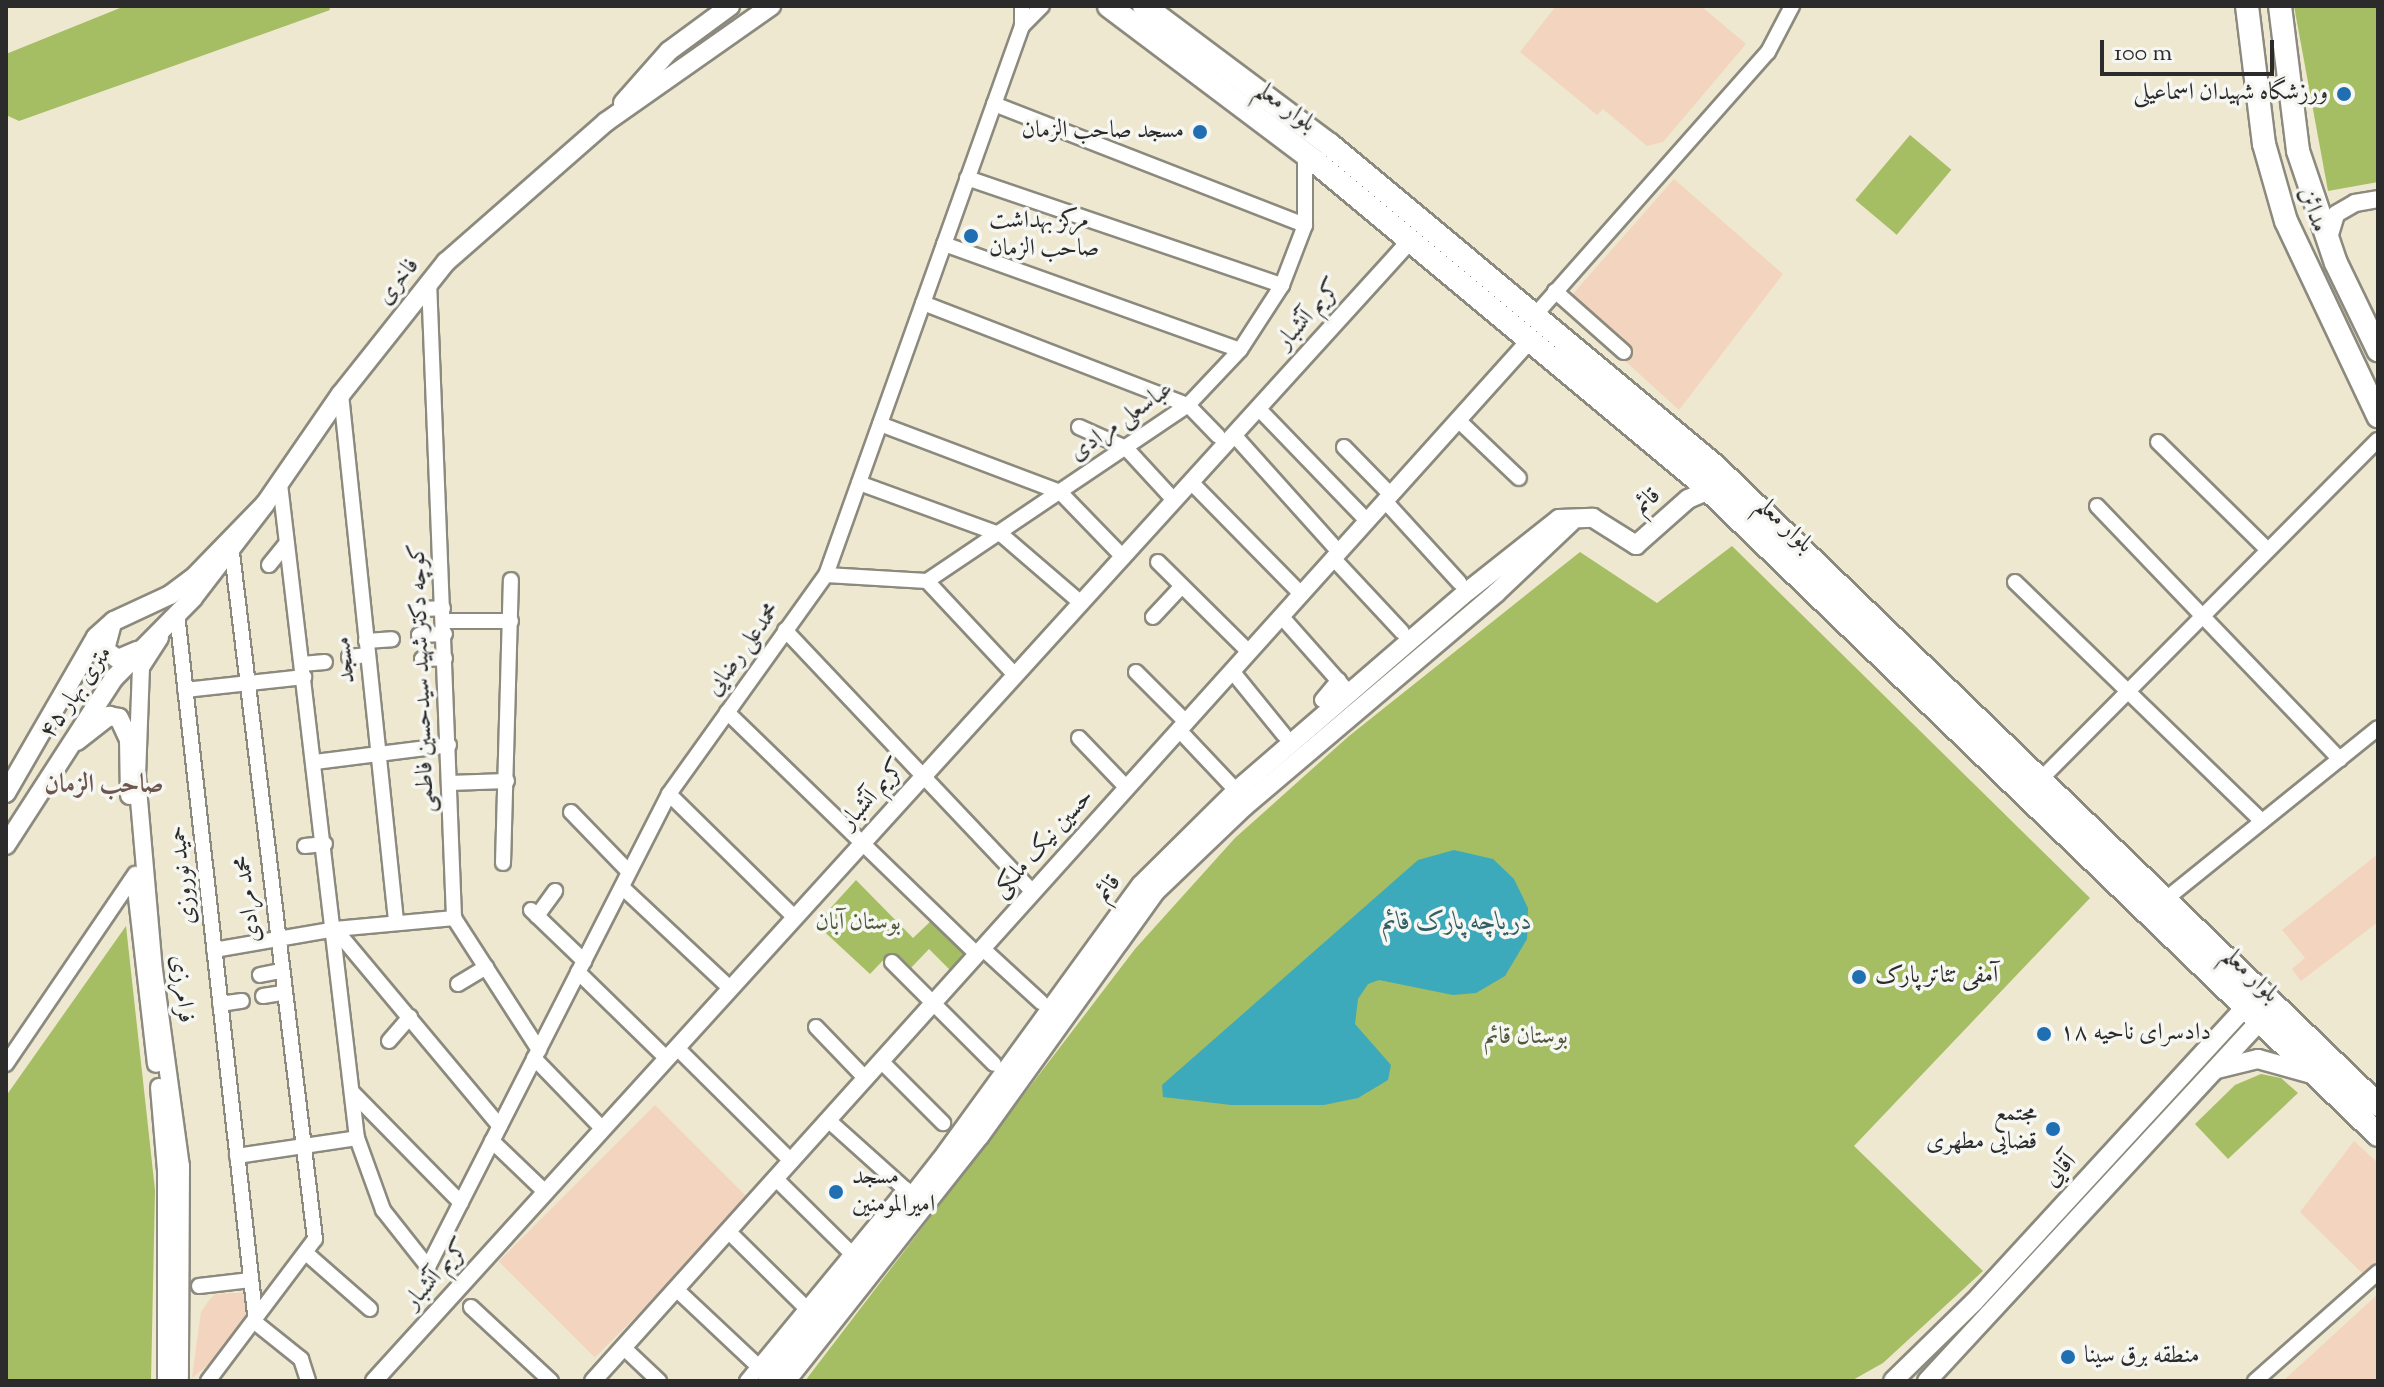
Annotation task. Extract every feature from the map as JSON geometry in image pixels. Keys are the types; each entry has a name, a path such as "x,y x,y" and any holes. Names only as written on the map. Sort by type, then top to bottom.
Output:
{"main road":[{"name":"فاخری","path":"606,122 669,51 730,6"},
{"name":"فاخری","path":"137,651 177,614 232,553 341,394 429,281 495,215 606,122 771,6"},
{"name":"بلوار معلم","path":"1109,6 1305,154 1709,490 2378,1135"},
{"name":"بلوار معلم","path":"1144,6 1330,145 1715,466 2038,782 2166,899 2378,1105"},
{"name":"مدائن","path":"2247,6 2264,144 2286,221 2378,416"},
{"name":"مدائن","path":"2280,6 2298,151 2328,241 2378,350"},
{"name":"قائم","path":"763,1374 941,1160 1141,885 1258,772 1468,591 1559,519 1579,515 1593,518 1636,545 1688,499 1709,490"},
{"name":"فاخری","path":"114,621 170,595 195,576 265,504"},
{"name":"قائم","path":"786,1381 979,1137 1156,891 1245,806 1496,593 1579,515"},
{"path":"114,621 102,644 105,650 118,659 137,651"},
{"name":"۴۵ متری بهار","path":"6,793 96,637 114,621"},
{"name":"۴۵ متری بهار","path":"6,845 61,757 137,651"},
{"path":"61,757 95,725 109,716 119,718 129,739 130,795"},
{"path":"2225,1029 2226,988"},
{"name":"آقایی","path":"1927,1381 2211,1072 2252,1014 2268,997"},
{"name":"آقایی","path":"1893,1381 1974,1302 2225,1029 2252,1014"},
{"path":"2211,1072 2258,1059 2312,1074"}],"street":[{"path":"708,20 721,6"},
{"path":"1022,6 1022,26"},
{"path":"1022,26 1042,6"},
{"path":"1536,314 1768,52 1792,6"},
{"name":"محمدعلی رضایی","path":"357,1138 383,1210 428,1267 669,794 826,575 1022,26"},
{"path":"994,104 1305,225"},
{"name":"عباسعلی مرادی","path":"927,581 1002,535 1188,405 1240,350 1282,285 1305,225 1305,154"},
{"path":"967,178 1282,285"},
{"path":"2328,241 2336,214 2355,203 2378,199"},
{"name":"کریم آتشبار","path":"374,1381 1191,482 1226,435 1258,408 1409,242"},
{"path":"944,244 1240,350"},
{"name":"کوچه دکتر شهید سیدحسین فاطمی","path":"429,281 454,918"},
{"path":"1555,291 1624,352"},
{"path":"923,303 1188,405 1226,435 1402,632"},
{"name":"حسین نیک ملکی","path":"593,1381 1530,340"},
{"name":"مسجد","path":"341,394 356,618 367,648 396,921"},
{"path":"1258,408 1367,521"},
{"path":"1458,420 1519,478"},
{"path":"880,424 1060,492 1123,557"},
{"path":"1079,427 1126,448 1174,500"},
{"path":"2038,782 2378,440"},
{"path":"2158,442 2268,550"},
{"path":"1344,447 1459,582"},
{"path":"1191,482 1301,594"},
{"path":"859,483 1002,535 1081,603"},
{"path":"237,1156 357,1138 325,844 280,484"},
{"path":"2097,506 2340,759"},
{"path":"269,565 287,543"},
{"name":"محمد مرادی","path":"232,553 276,940 315,1239 306,1253"},
{"path":"1158,562 1249,652"},
{"path":"826,575 927,581 1015,675"},
{"path":"503,863 511,580"},
{"path":"2015,582 2262,821"},
{"path":"1153,617 1182,586"},
{"path":"420,609 444,621 511,621"},
{"name":"حمید نوروزی","path":"177,614 256,1323"},
{"name":"فرامرزی","path":"177,614 141,667 136,705 154,970 181,1166 180,1381"},
{"path":"1281,616 1342,684 1322,700"},
{"path":"419,635 444,621"},
{"path":"785,630 925,774 1033,892"},
{"path":"349,657 392,639"},
{"path":"422,659 445,658"},
{"path":"185,690 303,671 325,662"},
{"path":"1232,671 1284,735"},
{"path":"1136,672 1231,785"},
{"path":"727,712 863,843 980,951 1041,1002"},
{"path":"2166,899 2378,728"},
{"path":"1079,738 1127,788"},
{"path":"315,762 449,745"},
{"path":"449,783 507,781"},
{"path":"669,794 795,918"},
{"name":"فرامرزی","path":"130,795 135,874 166,1171 166,1381"},
{"path":"571,812 629,872"},
{"path":"305,846 325,844"},
{"path":"6,1064 135,874"},
{"path":"622,887 731,989"},
{"path":"555,891 534,913 581,966 791,1161"},
{"path":"214,950 335,929 454,918 536,1054 599,1125"},
{"path":"335,929 500,1126"},
{"path":"892,962 931,1005 994,1064"},
{"path":"458,984 486,967"},
{"path":"260,975 280,971"},
{"path":"263,996 283,993"},
{"path":"220,1004 242,1001"},
{"path":"389,1041 410,1017"},
{"path":"816,1027 865,1078"},
{"path":"881,1061 943,1123"},
{"path":"353,1092 461,1203"},
{"path":"747,1381 763,1374 806,1308 905,1189 828,1120"},
{"path":"492,1141 541,1188"},
{"path":"775,1178 851,1253"},
{"path":"728,1231 806,1308"},
{"path":"208,1381 256,1323 306,1253 370,1309"},
{"path":"2255,1381 2378,1272"},
{"path":"199,1286 251,1280"},
{"path":"676,1289 763,1374"},
{"path":"471,1307 551,1381"},
{"path":"256,1323 301,1359 308,1381"},
{"path":"623,1347 659,1381"}],"shaded area":[{"path":"1556,6 1701,6 1746,44 1663,142 1647,146 1603,109 1597,115 1520,52"},
{"path":"1674,179 1783,274 1679,410 1624,360 1632,348 1571,296"},
{"path":"2378,854 2378,922 2301,981 2292,969 2305,958 2282,930"},
{"path":"655,1105 751,1201 595,1357 499,1261"},
{"path":"2354,1141 2378,1163 2378,1266 2366,1277 2300,1212"},
{"path":"252,1292 256,1317 234,1344 192,1378 201,1312 210,1299 216,1294"},
{"path":"2378,1294 2378,1381 2283,1381"}],"green space":[{"path":"125,6 329,6 330,10 19,121 6,115 6,54"},
{"name":"ورزشگاه شهیدان اسماعیلی","path":"2294,6 2378,6 2378,182 2328,191"},
{"path":"1910,135 1951,170 1897,235 1855,200"},
{"name":"بوستان قائم","path":"1732,546 2090,898 1854,1146 1983,1271 1883,1363 1851,1381 805,1381 1135,949 1235,838 1349,736 1580,552 1657,603"},
{"name":"بوستان آبان","path":"856,880 913,938 931,921 969,959 955,975 929,949 909,970 890,953 870,974 816,924"},
{"path":"126,926 155,1190 151,1381 6,1381 6,1096"},
{"path":"2261,1074 2281,1078 2298,1093 2228,1159 2195,1124 2235,1085"}],"water":[{"name":"دریاچه پارک قائم","path":"1454,850 1493,859 1514,879 1528,908 1527,939 1505,976 1476,993 1453,995 1379,980 1368,984 1358,999 1355,1024 1391,1065 1388,1080 1358,1098 1324,1105 1231,1105 1163,1097 1162,1085 1418,860"}],"place":[{"name":"ورزشگاه شهیدان اسماعیلی","path":"2344,94"},
{"name":"مسجد صاحب الزمان","path":"1200,132"},
{"name":"مرکز بهداشت صاحب الزمان","path":"971,236"},
{"name":"آمفی تئاتر پارک","path":"1859,977"},
{"name":"دادسرای ناحیه ۱۸","path":"2044,1034"},
{"name":"مجتمع قضایی مطهری","path":"2053,1129"},
{"name":"مسجد امیرالمومنین","path":"836,1192"},
{"name":"منطقه برق سینا","path":"2068,1357"}],"district":[{"name":"صاحب الزمان","path":"104,786"}]}
